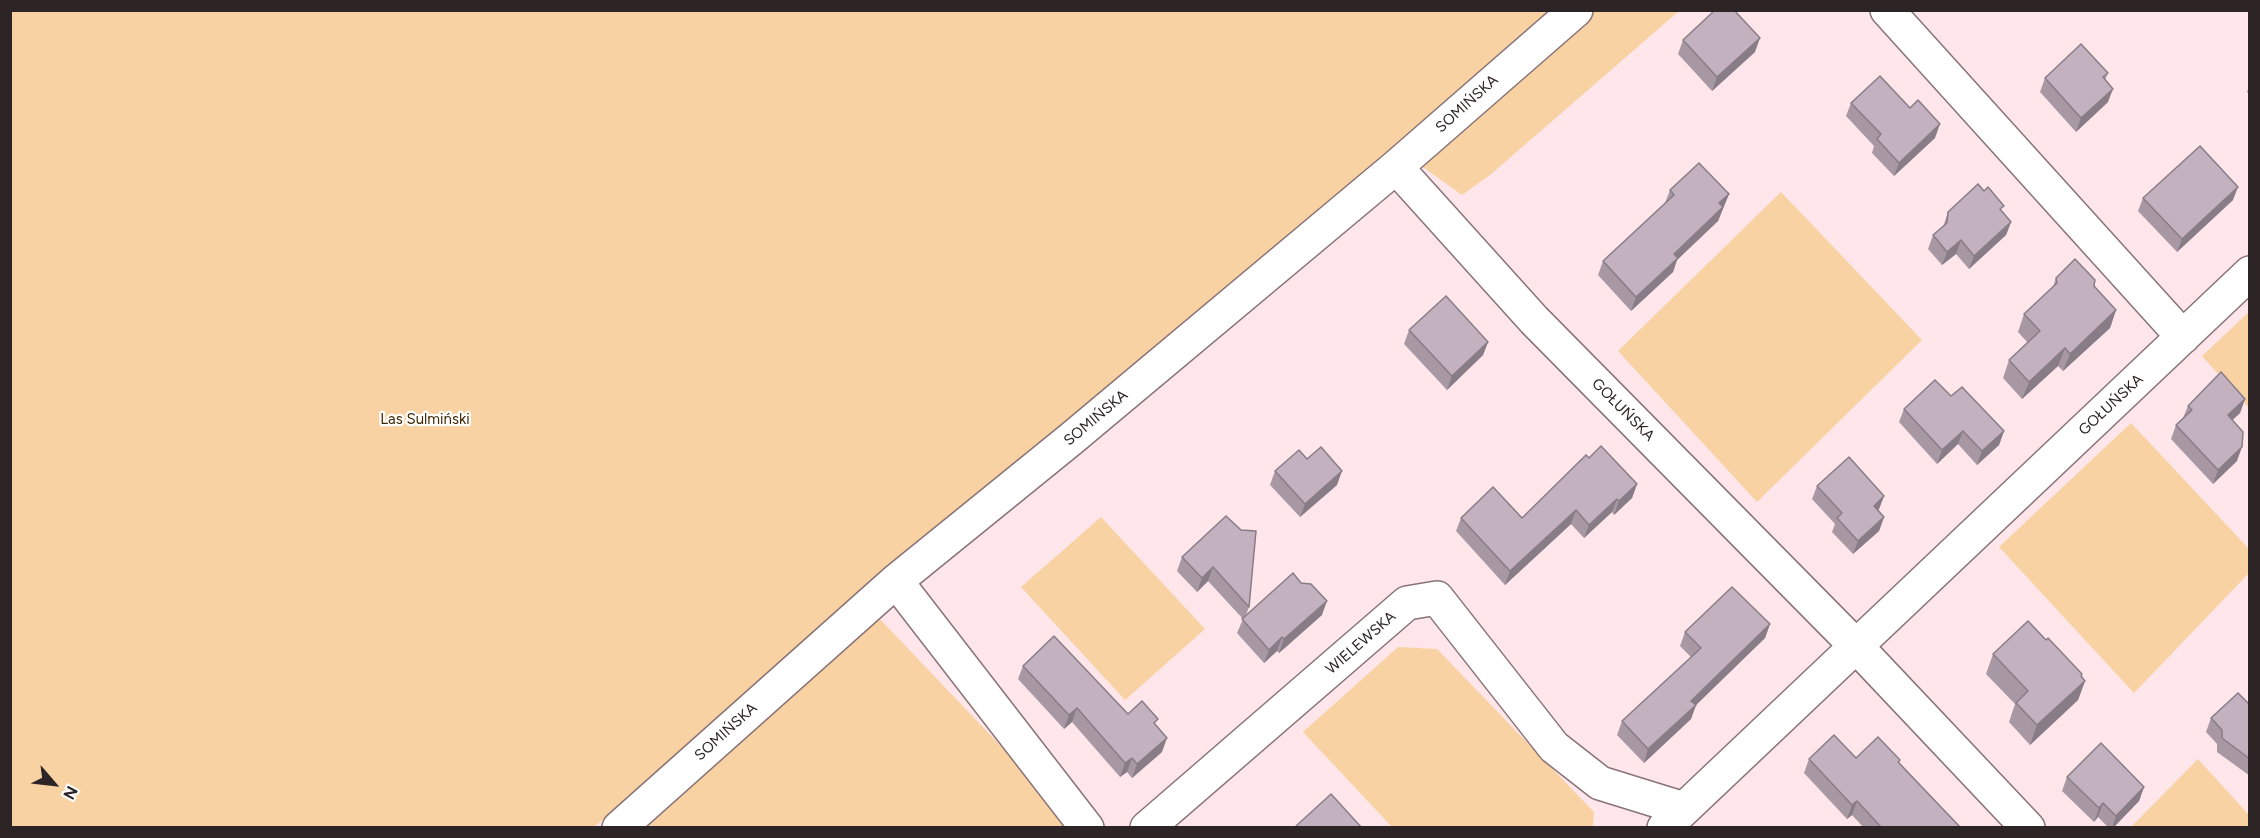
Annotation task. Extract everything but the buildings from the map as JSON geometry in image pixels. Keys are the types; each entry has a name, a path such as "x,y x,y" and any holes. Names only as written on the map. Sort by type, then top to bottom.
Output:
{"street":[{"name":"SOMIŃSKA","path":"619,828 896,581 1071,440 1396,167 1576,10"},
{"path":"1887,10 2182,337"},
{"name":"GOŁUŃSKA","path":"1396,167 1534,320 1856,646 2028,828"},
{"name":"GOŁUŃSKA","path":"1674,818 2250,273"},
{"path":"896,581 1087,828"},
{"name":"WIELEWSKA","path":"1147,828 1407,603 1437,598 1554,747 1600,783 1674,818"}],"green space":[{"name":"Las Sulmiński","path":"10,11 1679,11 1490,175 1462,195 1399,150 1010,473 593,828 11,827"},
{"path":"1781,192 1922,340 1757,502 1618,351"},
{"path":"2249,312 2249,408 2202,356"},
{"path":"2131,423 2250,550 2249,573 2134,693 1999,547"},
{"path":"1101,517 1205,629 1125,700 1021,587"},
{"path":"877,616 1078,827 627,828"},
{"path":"1398,647 1437,649 1594,812 1593,827 1392,827 1303,732"},
{"path":"2198,759 2249,815 2249,827 2131,827"}]}
